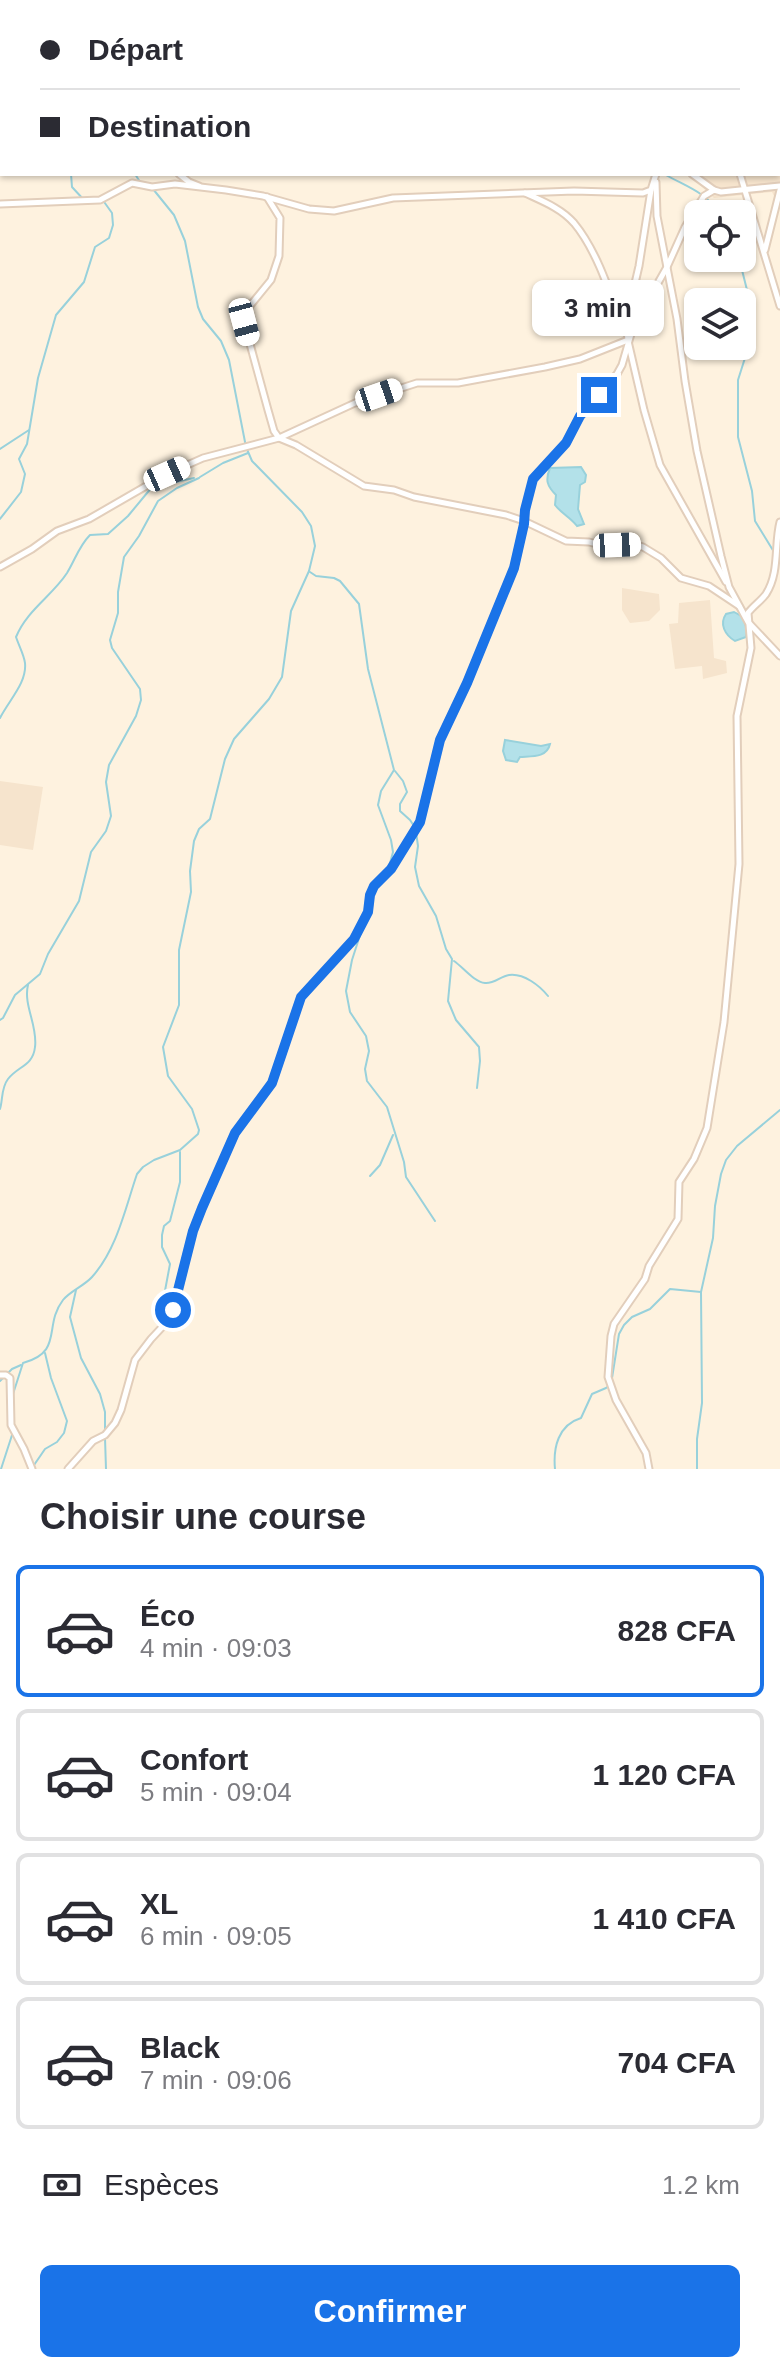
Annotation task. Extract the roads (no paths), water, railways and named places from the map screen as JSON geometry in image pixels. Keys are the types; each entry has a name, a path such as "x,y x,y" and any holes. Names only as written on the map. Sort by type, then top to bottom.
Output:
{"street":[{"path":"182,176 204,188"},
{"path":"656,176 626,322 644,410 660,465 747,620 780,656"},
{"path":"656,176 657,216 677,319 697,451 729,587"},
{"path":"695,176 721,192 780,188 764,251"},
{"path":"741,176 780,306"},
{"path":"0,204 100,200 132,183 152,187 175,184 204,188 334,211 393,198 574,191 643,193 651,190"},
{"path":"68,1469 115,1423 135,1360 173,1310 202,1208 235,1133 272,1083 301,997 354,939 368,912 374,886 391,869 420,822 440,740 514,568 533,479 566,443 580,416 617,374 628,340 685,227 704,196 714,190"},
{"path":"524,193 549,204 574,223 606,280 628,340"},
{"path":"267,197 280,218 279,256 271,280 249,307 244,322 274,431 279,438 364,486 394,490 524,521 566,541 643,547 661,558 681,578 709,586 739,606"},
{"path":"0,567 57,531 89,519 167,474 203,458 279,438 355,403 417,383 458,383 580,359 628,340"},
{"path":"649,1469 646,1453 610,1385 611,1336 614,1324 645,1279 649,1266 674,1228 678,1219 679,1182 694,1159 707,1128 724,1022 739,864 737,716 751,648 747,620 749,610 765,595 776,566 780,522"},
{"path":"0,1375 10,1378 11,1425 32,1469"}],"water":[{"path":"581,467 586,475 585,482 580,485 578,509 584,524 577,526 555,505 556,495 547,479 550,468"},
{"path":"734,612 743,617 747,630 746,637 735,641 728,636 723,625 726,614"},
{"path":"505,740 541,746 550,744 546,752 520,757 517,762 506,760 503,751"}],"waterway":[{"path":"71,176 72,187 84,200"},
{"path":"136,176 140,182"},
{"path":"668,176 708,200"},
{"path":"13,1394 23,1363 36,1358 48,1345 54,1319 63,1300 92,1277 108,1254 137,1174 154,1160 180,1150 198,1134 192,1109 168,1076 163,1047 179,1005 179,950 191,892 194,841 199,829 210,819 225,759 234,739 269,699 282,677 291,611 309,571 315,546 311,526 302,512 252,461 246,447 229,360 221,341 203,319 198,307 185,241 174,215 153,189"},
{"path":"0,519 21,492 25,474 19,459 27,444 38,378 56,315 84,282 95,247 109,238 113,225 112,213 102,199"},
{"path":"742,272 752,324 751,339 738,380 738,437 752,491 755,521 774,552"},
{"path":"0,449 29,430"},
{"path":"200,477 248,453"},
{"path":"0,718 25,670 16,637 26,619 67,573 86,539 90,535 108,534 152,487 194,478"},
{"path":"0,1020 15,995 40,974 79,901 91,852 106,831 111,816 106,782 109,765 136,716 141,700 140,689 112,648 110,640 118,613 124,557 158,501 199,478"},
{"path":"310,572 340,581 359,604 368,669 394,770 381,791 378,805 393,852 389,867 371,884 364,915"},
{"path":"395,771 407,792 400,804 400,811 414,826"},
{"path":"416,832 415,867 419,886 436,916 452,959 448,1001 456,1020 479,1047 477,1088"},
{"path":"362,929 346,991 350,1012 366,1036 369,1051 365,1069 367,1081 387,1107 406,1177 435,1221"},
{"path":"454,961 481,982 491,982 509,975 520,976 536,984 548,996"},
{"path":"0,1109 6,1082 34,1053 28,985"},
{"path":"697,1469 702,1403 701,1292 713,1238 721,1174 726,1160 737,1146 780,1110"},
{"path":"370,1176 380,1165 393,1135"},
{"path":"164,1296 170,1264 162,1247 162,1235 164,1226 170,1221 180,1182 180,1152"},
{"path":"612,1378 619,1334 632,1317 650,1309 670,1289 701,1292"},
{"path":"76,1290 70,1317 81,1358 100,1394 105,1412 105,1432"},
{"path":"32,1468 45,1449 64,1433 67,1421 45,1353"},
{"path":"0,1381 21,1365"},
{"path":"555,1469 556,1445 562,1432 581,1418 592,1394 610,1385"},
{"path":"13,1413 14,1426"},
{"path":"1,1469 13,1432"},
{"path":"105,1438 106,1469"}]}
